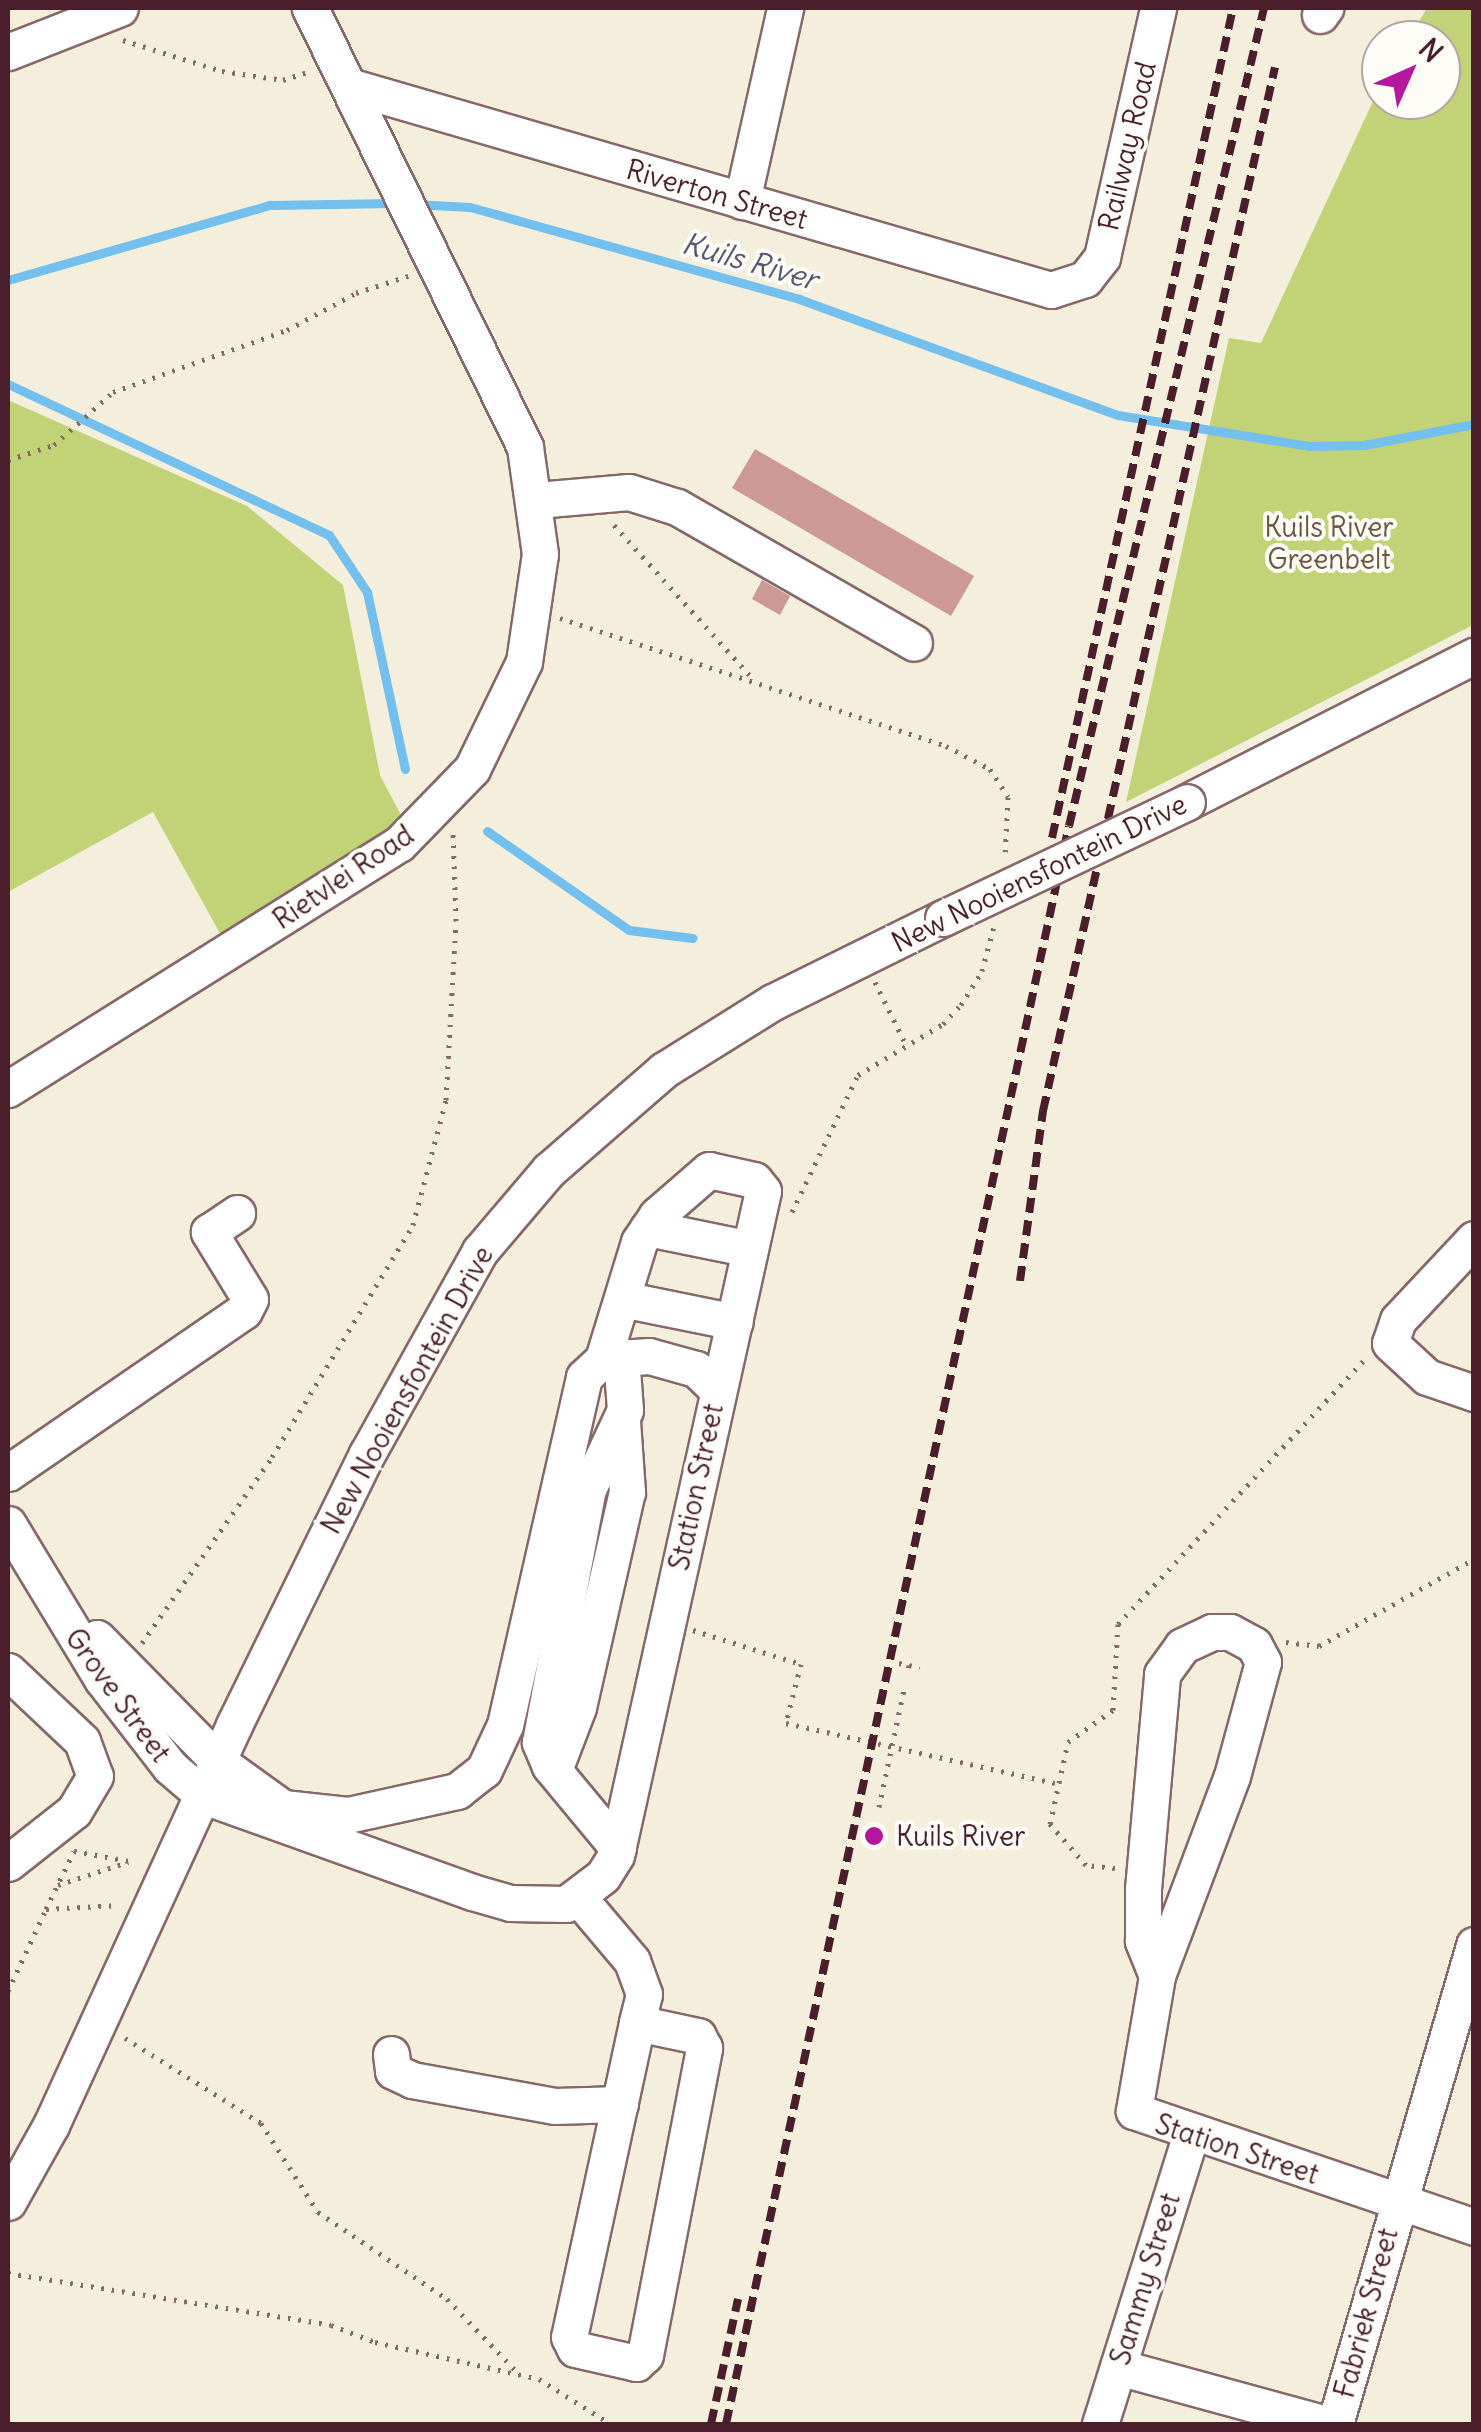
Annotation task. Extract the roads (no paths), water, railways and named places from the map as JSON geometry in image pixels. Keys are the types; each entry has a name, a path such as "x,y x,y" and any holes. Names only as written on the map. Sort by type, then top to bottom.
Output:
{"street":[{"name":"Rietvlei Road","path":"8,1089 366,868 446,800 497,728 524,662 538,592 537,500 526,447 502,388 426,263 380,148 310,8"},
{"path":"742,201 785,8"},
{"name":"Railway Road","path":"1085,279 1102,256 1158,8"},
{"path":"8,52 118,22"},
{"name":"Riverton Street","path":"349,86 1040,289 1063,289 1085,279"},
{"path":"537,500 629,492 677,507 914,643"},
{"name":"New Nooiensfontein Drive","path":"8,2202 51,2125 367,1454 455,1290 511,1211 592,1128 713,1037 943,918 1187,802 1474,656"},
{"path":"618,1848 554,1770 578,1708 627,1492 622,1420 628,1398 612,1357 622,1299 648,1228 701,1173 718,1170 754,1180 762,1191 716,1388"},
{"path":"8,1472 235,1317 250,1300 209,1232 237,1213"},
{"path":"648,1228 750,1249"},
{"path":"1474,1239 1398,1320 1390,1343 1427,1376 1474,1393"},
{"path":"622,1299 734,1322"},
{"path":"219,1762 268,1802 324,1817 430,1801 458,1791 484,1770 505,1726 584,1377 612,1357"},
{"name":"Station Street","path":"578,1897 604,1876 618,1848 716,1388 684,1365 612,1357"},
{"name":"Grove Street","path":"8,1525 45,1583 72,1636 137,1726 204,1796"},
{"name":"Grove Street","path":"45,1583 219,1762"},
{"name":"Station Street","path":"1158,1976 1143,1941 1143,1889 1162,1674 1182,1646 1230,1632 1254,1645 1264,1662 1232,1776 1158,1976 1132,2101 1144,2118 1474,2227"},
{"path":"8,1671 82,1741 94,1776 74,1811 8,1863"},
{"path":"204,1796 510,1903 544,1906 578,1897 636,1969 644,1994 569,2337 575,2349 636,2363 645,2355 704,2048 698,2036 638,2022"},
{"name":"Fabriek Street","path":"1335,2424 1396,2202 1474,1945"},
{"path":"392,2054 393,2071 412,2080 555,2106 620,2104"},
{"name":"Sammy Street","path":"1100,2424 1191,2134"},
{"path":"1118,2367 1327,2424"}],"waterway":[{"name":"Kuils River","path":"8,280 270,205 394,203"},
{"name":"Kuils River","path":"414,204 470,207 799,299 1118,415 1309,446 1364,445 1474,424"},
{"path":"8,384 329,535 367,592 405,769"},
{"path":"487,831 629,930 693,938"}],"railway":[{"path":"1052,838 1233,8"},
{"path":"726,2424 1069,826 1264,8"},
{"path":"1020,1281 1043,1111 1275,67"},
{"path":"711,2424 738,2299"}],"place":[{"name":"Kuils River","path":"874,1836"}],"park label":[{"name":"Kuils River Greenbelt","path":"1329,543"}]}
